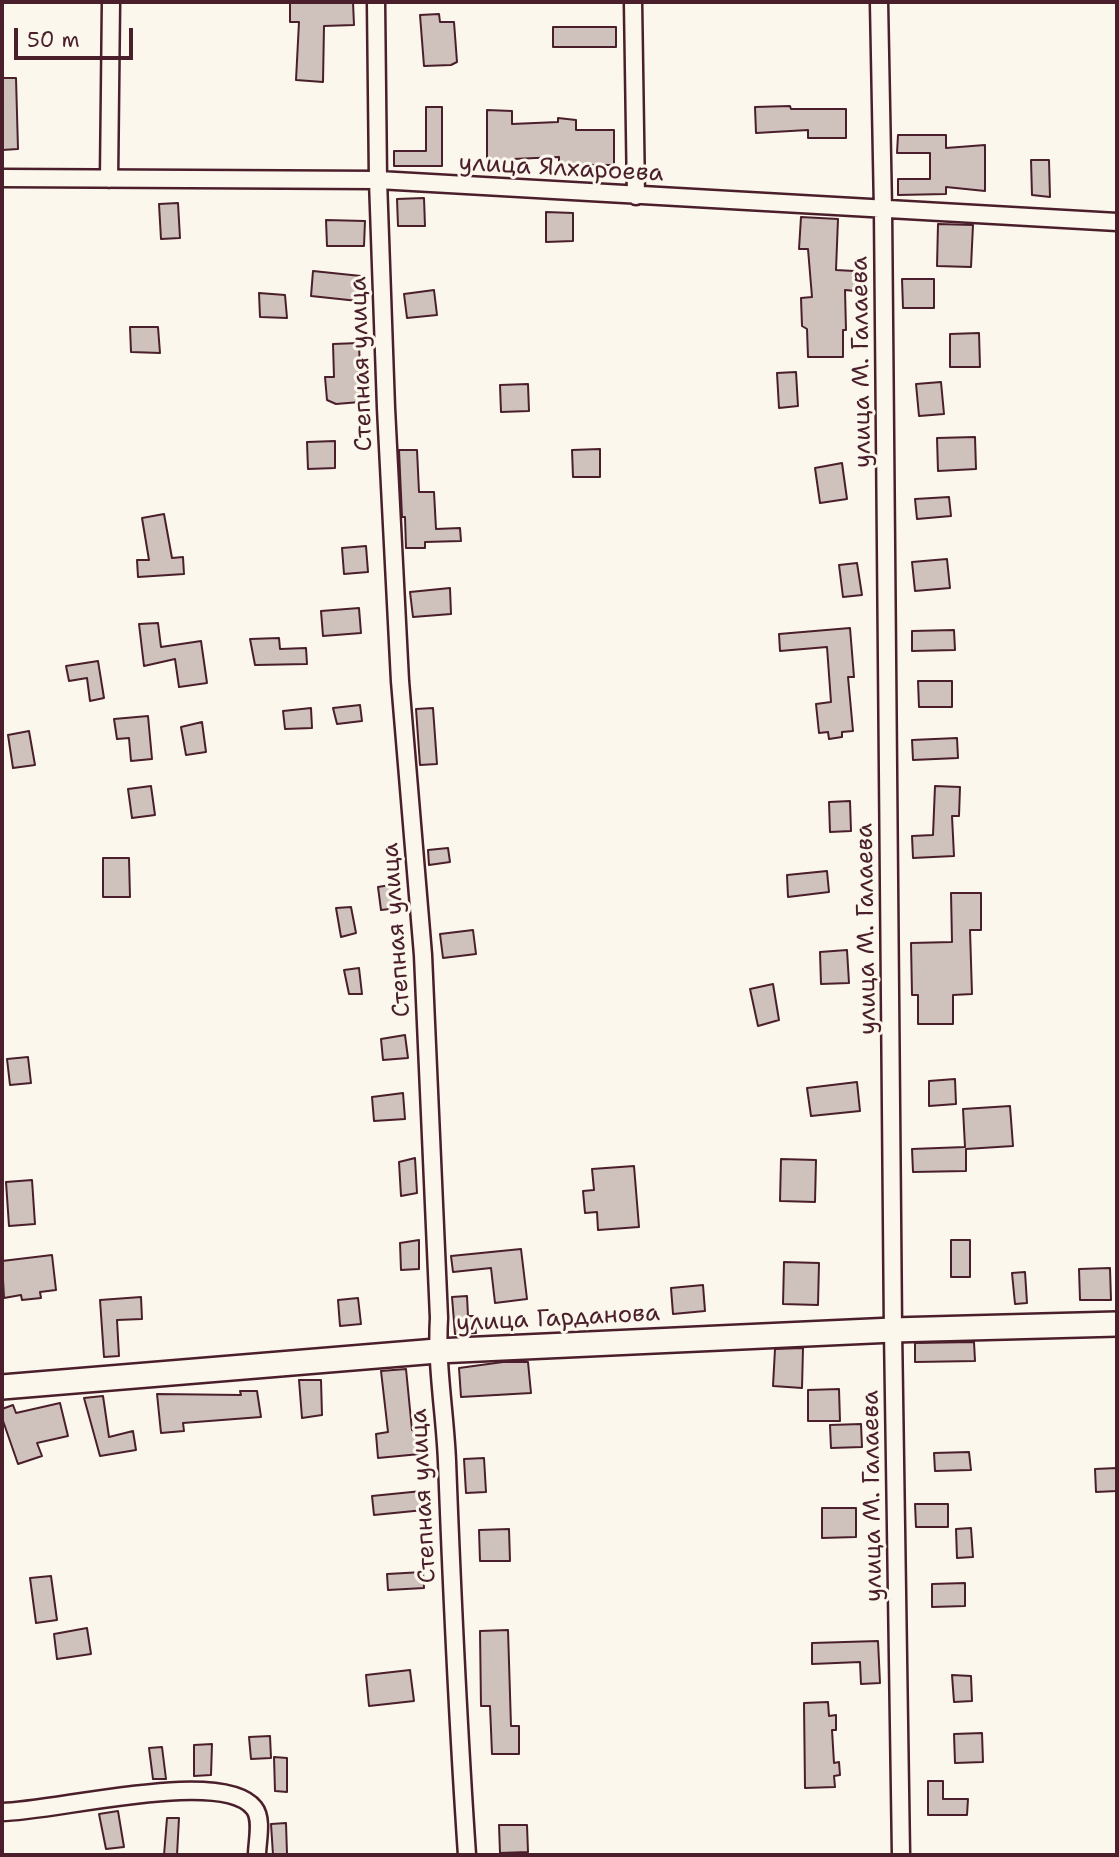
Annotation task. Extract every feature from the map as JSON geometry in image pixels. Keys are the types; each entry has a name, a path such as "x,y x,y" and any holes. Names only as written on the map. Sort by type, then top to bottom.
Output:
{"street":[{"path":"109,179 111,2"},
{"name":"Степная улица","path":"376,2 378,180 386,408 400,681 424,954 438,1305 437,1351 446,1438 456,1694 467,1855"},
{"path":"633,2 636,196"},
{"name":"улица М. Галаева","path":"878,2 883,209 893,1330 901,1855"},
{"name":"улица Ялхароева","path":"2,178 378,180 1117,222"},
{"name":"улица Гарданова","path":"2,1387 437,1351 893,1330 1117,1324"},
{"path":"2,1812 29,1812 146,1793 189,1790 227,1792 247,1801 256,1810 257,1855"}],"building":[{"path":"290,2 353,2 354,25 324,26 323,82 296,80 299,22 290,22"},
{"path":"439,14 440,22 454,22 457,62 451,65 424,66 420,15"},
{"path":"553,27 616,27 616,47 553,47"},
{"path":"2,78 16,78 18,149 2,150"},
{"path":"790,106 791,109 846,109 846,138 808,138 808,130 756,133 755,107"},
{"path":"426,107 442,107 442,166 394,166 394,151 426,151"},
{"path":"487,110 512,111 512,124 558,122 558,118 576,120 576,130 614,130 614,165 559,168 559,157 513,159 513,171 487,170"},
{"path":"898,135 946,135 946,148 985,145 985,191 946,187 946,194 898,195 898,179 930,179 930,153 897,153"},
{"path":"1031,160 1049,160 1050,197 1032,195"},
{"path":"424,198 425,226 398,226 397,199"},
{"path":"178,203 180,238 161,239 159,204"},
{"path":"546,212 573,213 573,241 546,242"},
{"path":"801,217 838,219 836,270 854,271 856,291 845,290 846,330 843,330 843,357 808,357 807,329 802,326 801,298 812,297 808,249 799,249"},
{"path":"326,220 365,221 364,246 327,246"},
{"path":"938,224 973,225 971,267 937,266"},
{"path":"313,271 361,276 358,301 311,296"},
{"path":"902,279 934,279 934,308 903,308"},
{"path":"434,290 437,315 407,318 404,294"},
{"path":"259,293 285,295 287,318 260,317"},
{"path":"130,327 158,327 160,353 131,352"},
{"path":"979,333 980,367 950,367 950,334"},
{"path":"359,343 360,402 336,404 327,400 325,377 334,377 333,344"},
{"path":"796,372 798,406 779,408 777,373"},
{"path":"941,382 944,414 919,416 916,384"},
{"path":"528,384 529,411 501,412 500,385"},
{"path":"975,437 976,469 938,471 937,438"},
{"path":"335,441 335,468 308,469 307,442"},
{"path":"600,449 600,477 573,477 572,450"},
{"path":"399,450 417,450 419,492 434,492 436,529 460,528 461,541 425,542 425,548 406,548"},
{"path":"842,463 847,499 820,503 815,468"},
{"path":"949,497 951,516 917,519 915,499"},
{"path":"164,514 172,558 183,557 184,574 138,577 137,560 149,560 142,518"},
{"path":"366,546 368,572 344,574 342,548"},
{"path":"947,559 950,588 915,591 912,562"},
{"path":"857,563 862,595 843,597 839,565"},
{"path":"450,588 451,614 413,617 410,592"},
{"path":"359,608 361,633 323,636 321,611"},
{"path":"158,623 161,647 201,641 207,683 179,687 175,659 144,666 139,624"},
{"path":"850,628 854,677 848,677 853,731 842,732 842,737 829,739 828,732 819,733 816,704 831,702 827,647 780,651 779,634"},
{"path":"954,630 955,650 912,651 912,631"},
{"path":"279,638 280,649 306,648 307,664 255,665 250,639"},
{"path":"98,661 104,698 90,701 87,678 69,681 66,666"},
{"path":"918,681 952,681 952,707 919,707"},
{"path":"360,705 362,721 337,724 333,708"},
{"path":"311,708 312,728 285,729 283,711"},
{"path":"433,708 437,764 420,765 416,709"},
{"path":"148,716 152,759 131,761 129,738 117,739 114,719"},
{"path":"202,722 206,752 186,755 181,727"},
{"path":"29,731 35,765 13,768 8,735"},
{"path":"957,738 958,758 913,760 912,740"},
{"path":"151,786 155,815 132,818 128,789"},
{"path":"935,786 960,787 959,816 952,816 954,856 913,858 912,836 933,835"},
{"path":"850,801 851,831 830,832 829,802"},
{"path":"448,848 450,862 429,865 428,850"},
{"path":"103,858 129,858 130,897 103,897"},
{"path":"827,871 829,892 788,897 787,875"},
{"path":"396,884 399,908 381,910 378,887"},
{"path":"951,893 981,893 981,930 970,930 972,994 953,995 953,1024 918,1024 918,995 912,995 911,943 952,942"},
{"path":"351,907 356,933 341,937 336,908"},
{"path":"473,930 476,954 443,958 440,934"},
{"path":"847,950 849,983 821,984 820,952"},
{"path":"359,968 362,994 349,994 344,970"},
{"path":"773,984 779,1020 758,1026 750,989"},
{"path":"405,1035 408,1058 383,1060 381,1039"},
{"path":"28,1057 31,1083 10,1085 7,1059"},
{"path":"955,1079 956,1104 929,1106 929,1081"},
{"path":"857,1082 860,1111 811,1116 807,1088"},
{"path":"403,1093 405,1119 374,1121 372,1097"},
{"path":"1010,1106 1013,1146 966,1149 966,1171 913,1172 912,1149 965,1147 963,1109"},
{"path":"415,1158 417,1193 401,1196 399,1162"},
{"path":"781,1159 816,1160 815,1202 780,1201"},
{"path":"634,1166 639,1227 598,1230 597,1212 585,1213 583,1191 594,1190 592,1169"},
{"path":"32,1180 35,1224 9,1226 6,1182"},
{"path":"419,1240 419,1269 401,1270 400,1243"},
{"path":"951,1240 970,1240 970,1277 951,1277"},
{"path":"521,1249 527,1299 495,1303 491,1268 453,1272 451,1256"},
{"path":"52,1255 56,1290 40,1292 41,1298 22,1300 21,1295 4,1298 2,1261"},
{"path":"784,1262 819,1263 818,1305 783,1304"},
{"path":"1110,1268 1111,1300 1080,1300 1079,1269"},
{"path":"1025,1272 1027,1303 1015,1304 1012,1273"},
{"path":"703,1285 705,1311 673,1314 671,1288"},
{"path":"467,1296 468,1316 474,1316 476,1333 455,1334 452,1297"},
{"path":"141,1297 142,1319 117,1320 119,1356 104,1357 100,1300"},
{"path":"358,1298 361,1324 340,1326 338,1300"},
{"path":"974,1342 975,1361 915,1362 915,1343"},
{"path":"803,1348 802,1388 773,1386 775,1349"},
{"path":"503,1362 528,1362 531,1393 461,1397 459,1368"},
{"path":"406,1369 412,1430 417,1429 420,1454 378,1458 376,1434 388,1432 381,1371"},
{"path":"299,1380 321,1380 322,1415 302,1418"},
{"path":"839,1389 840,1421 808,1421 808,1390"},
{"path":"240,1391 257,1391 261,1417 183,1423 184,1431 161,1433 157,1394 241,1395"},
{"path":"103,1396 109,1437 133,1431 136,1450 100,1456 84,1398"},
{"path":"60,1403 68,1436 37,1443 42,1456 18,1464 2,1418 2,1409 13,1405 16,1413"},
{"path":"861,1424 862,1447 831,1448 830,1425"},
{"path":"969,1452 971,1470 935,1471 934,1453"},
{"path":"484,1458 486,1492 466,1493 464,1459"},
{"path":"1117,1468 1117,1491 1096,1492 1095,1469"},
{"path":"422,1491 424,1510 374,1515 372,1496"},
{"path":"915,1504 948,1504 948,1527 916,1527"},
{"path":"822,1508 856,1508 856,1537 822,1538"},
{"path":"971,1528 973,1557 957,1558 956,1529"},
{"path":"509,1529 510,1561 480,1561 479,1530"},
{"path":"423,1572 424,1588 388,1590 387,1574"},
{"path":"51,1576 57,1620 36,1623 30,1578"},
{"path":"965,1583 965,1606 932,1607 932,1584"},
{"path":"87,1628 91,1654 57,1659 54,1634"},
{"path":"508,1630 511,1726 519,1726 519,1754 492,1754 490,1706 481,1706 480,1631"},
{"path":"878,1641 880,1683 861,1684 860,1662 812,1664 812,1643"},
{"path":"410,1670 414,1701 369,1706 366,1675"},
{"path":"952,1675 971,1676 972,1701 954,1702"},
{"path":"828,1702 829,1716 836,1715 836,1730 832,1730 834,1763 839,1762 840,1775 834,1776 835,1787 805,1788 804,1703"},
{"path":"982,1733 983,1762 955,1763 954,1734"},
{"path":"270,1736 271,1758 251,1759 249,1737"},
{"path":"212,1744 211,1775 194,1776 194,1745"},
{"path":"162,1747 166,1779 153,1779 149,1748"},
{"path":"274,1757 287,1758 287,1792 275,1791"},
{"path":"928,1781 943,1781 943,1799 968,1799 967,1815 928,1815"},
{"path":"118,1811 124,1847 106,1849 99,1814"},
{"path":"167,1818 179,1818 177,1855 164,1855"},
{"path":"286,1823 287,1854 273,1855 271,1824"},
{"path":"499,1825 527,1825 528,1852 500,1853"}]}
